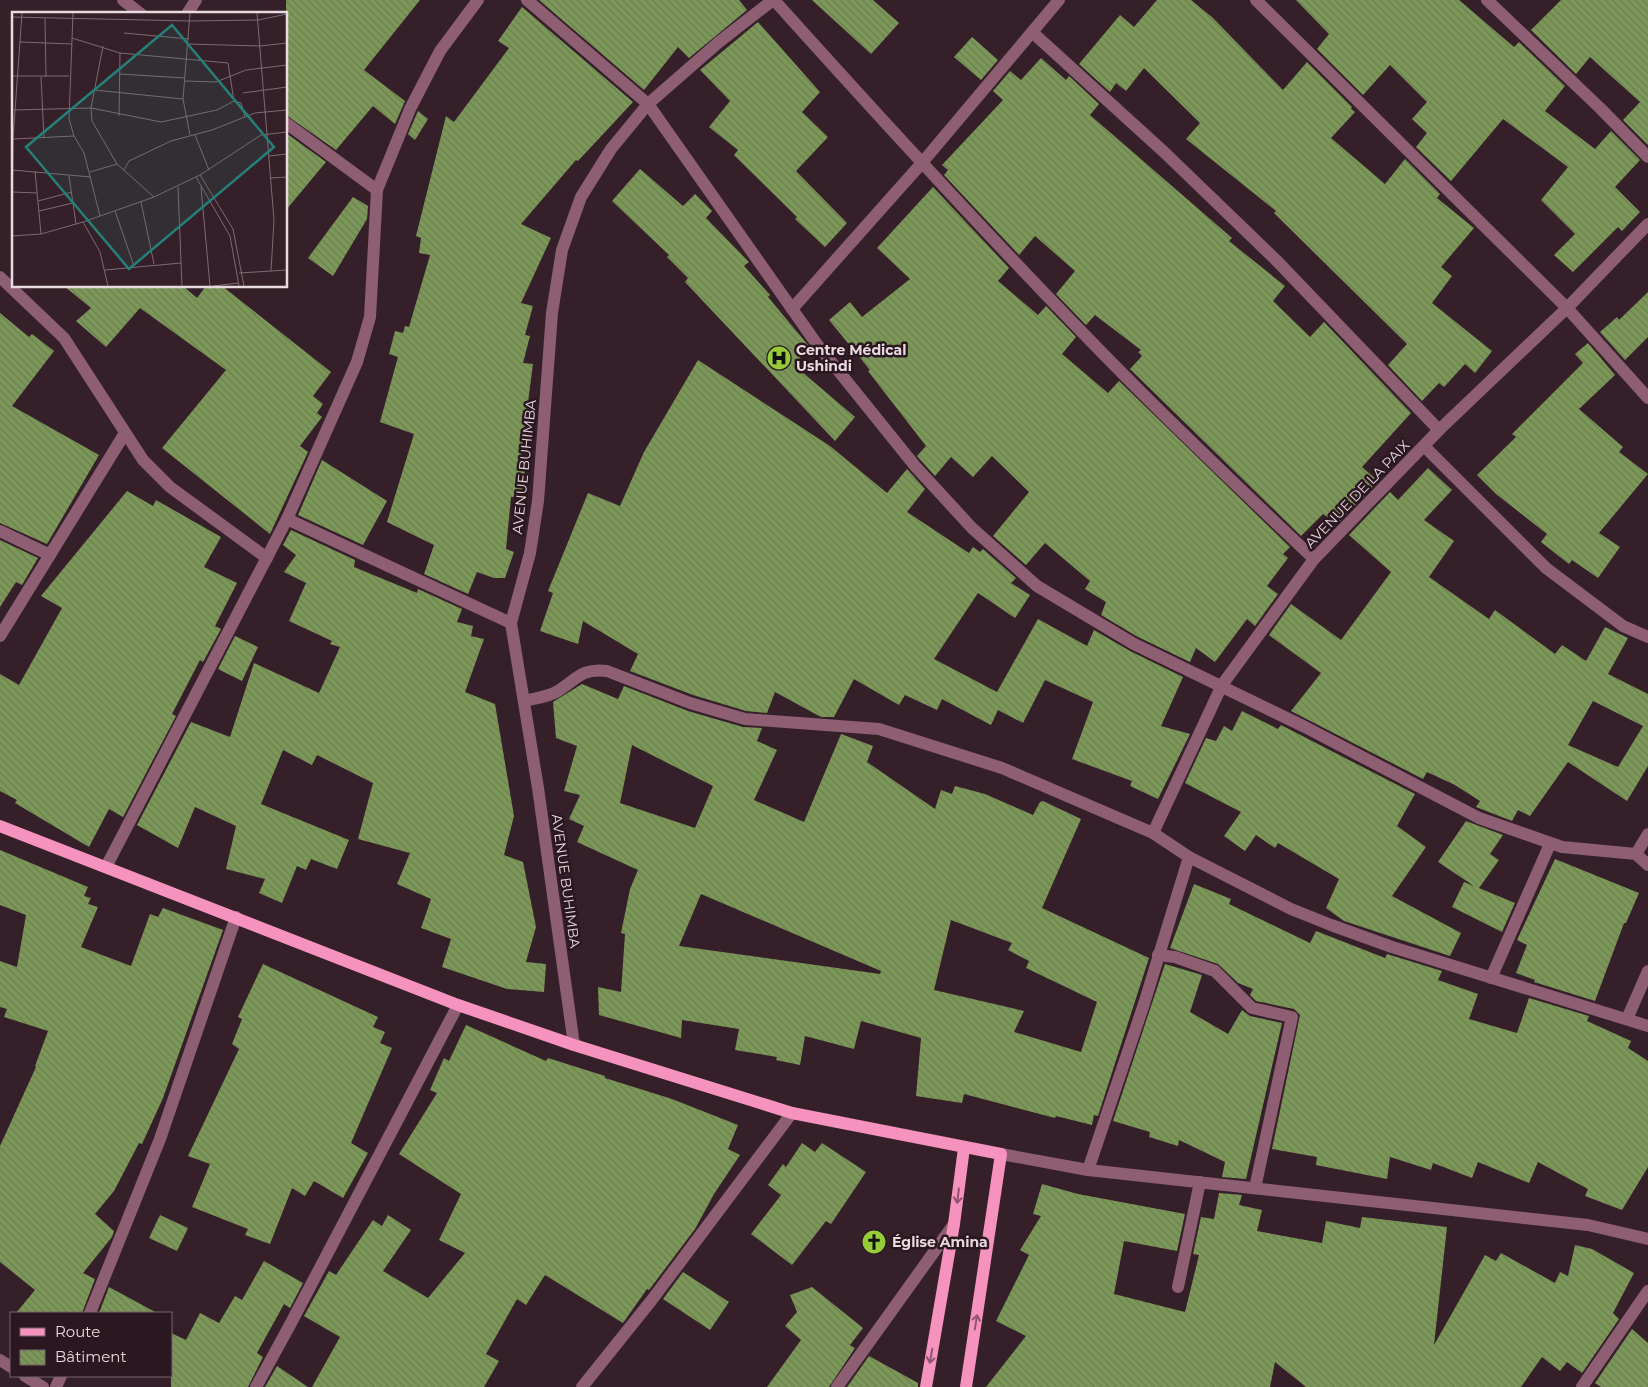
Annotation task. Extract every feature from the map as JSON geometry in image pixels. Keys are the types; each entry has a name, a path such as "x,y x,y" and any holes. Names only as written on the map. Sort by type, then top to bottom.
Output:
{"main road":[{"path":"0,826 458,1005 574,1045 792,1113 1001,1154 966,1387"},
{"path":"926,1387 954,1224 964,1148"}],"street":[{"path":"123,0 138,12"},
{"path":"188,12 196,0"},
{"path":"106,867 287,518 357,362 370,316 377,190 410,109 436,60 478,0"},
{"path":"527,0 648,104 816,343 915,466 972,528 1037,586 1134,644 1222,685 1479,818 1562,847 1636,854 1648,865"},
{"path":"773,0 921,164 1128,379 1314,559"},
{"name":"AVENUE BUHIMBA","path":"574,1045 511,622 530,553 538,501 552,313 562,250 581,196 611,149 648,104 719,42 773,0"},
{"path":"792,309 921,164 1059,0"},
{"path":"1256,0 1567,308 1648,398"},
{"path":"1487,0 1601,109 1648,157"},
{"path":"1032,32 1164,152 1276,260 1440,430"},
{"path":"288,124 377,190"},
{"name":"AVENUE DE LA PAIX","path":"1153,832 1222,685 1314,559 1440,430 1567,308 1648,224"},
{"path":"0,277 64,338 143,460 170,488 267,558"},
{"path":"0,636 125,433"},
{"path":"1424,446 1546,568 1623,626 1648,637"},
{"path":"287,518 511,622"},
{"path":"0,531 50,556"},
{"path":"524,701 558,691 585,672 607,671 690,703 745,718 879,729 1002,768 1153,832 1189,857 1291,909 1331,926 1648,1026"},
{"path":"1636,854 1648,834"},
{"path":"1491,978 1550,844"},
{"path":"1088,1170 1189,857"},
{"path":"90,1312 160,1139 236,917"},
{"path":"1158,955 1176,957 1215,971 1252,1008 1292,1017 1255,1188"},
{"path":"1627,1019 1648,971"},
{"path":"256,1387 458,1005"},
{"path":"582,1387 651,1301 792,1113"},
{"path":"1001,1154 1088,1170 1588,1225 1648,1239"},
{"path":"1178,1287 1200,1182"},
{"path":"837,1387 954,1224"},
{"path":"1582,1387 1648,1291"},
{"path":"27,1377 43,1387"}],"building":[{"path":"286,0 420,0 364,70 405,101 395,124 373,106 336,150 288,116 288,12 286,12"},
{"path":"539,0 739,0 747,10 689,58 678,47 644,90"},
{"path":"812,0 873,0 899,23 871,54"},
{"path":"1157,0 1191,0 1213,18 1283,90 1307,62 1355,112 1331,138 1385,184 1405,159 1440,194 1437,198 1474,228 1441,267 1452,276 1432,303 1492,351 1475,373 1465,364 1444,387 1439,383 1422,401 1388,365 1407,344 1274,213 1276,211 1186,139 1200,123 1144,68 1126,91 1116,83 1110,92 1079,64 1120,15 1134,27"},
{"path":"1296,0 1459,0 1514,47 1519,42 1565,86 1545,111 1595,149 1611,131 1640,160 1615,187 1640,212 1622,231 1618,227 1573,272 1554,255 1575,234 1541,200 1568,167 1503,119 1451,181 1416,147 1427,133 1412,119 1427,102 1390,65 1363,95 1317,49 1329,34"},
{"path":"1561,0 1648,0 1648,145 1623,120 1640,102 1590,57 1576,74 1531,30"},
{"path":"522,7 633,102 578,161 576,160 521,224 551,238 521,303 533,306 525,335 530,336 523,363 533,364 519,471 525,471 521,498 511,497 506,549 514,552 505,578 494,578 477,572 468,594 424,574 434,545 387,522 414,434 380,422 398,357 389,354 395,331 403,333 405,326 409,327 430,255 419,253 421,238 416,236 446,116 454,122 509,48 498,41"},
{"path":"758,22 820,92 802,112 828,137 796,171 847,223 825,247 795,219 797,217 734,155 738,150 709,127 730,101 700,70"},
{"path":"972,37 998,60 981,80 954,57"},
{"path":"1041,58 1066,80 1069,76 1099,104 1090,115 1232,238 1229,241 1285,286 1273,301 1310,337 1324,322 1411,413 1362,467 1378,481 1337,524 1323,514 1301,536 1130,369 1142,356 1138,352 1141,350 1095,315 1086,325 1056,294 1075,271 1035,236 1019,255 944,175 948,170 942,165 1003,100 993,91 1010,71 1021,80"},
{"path":"418,111 428,119 415,140 408,134"},
{"path":"288,134 326,162 288,208"},
{"path":"640,169 683,206 695,194 712,211 706,218 749,262 744,266 770,295 768,297 808,345 795,366 855,417 835,441 685,282 688,278 667,257 669,255 612,201"},
{"path":"933,187 1009,268 998,281 1038,315 1046,306 1076,337 1062,354 1108,393 1119,381 1290,547 1283,554 1288,558 1267,586 1278,594 1255,626 1247,619 1215,662 1196,648 1190,662 1138,637 1101,615 1106,602 1085,589 1090,581 1045,543 1026,565 993,536 1029,492 992,456 973,477 951,457 935,476 917,456 926,446 868,371 870,370 829,320 850,302 862,317 910,279 877,248"},
{"path":"353,197 368,206 367,219 333,276 308,258"},
{"path":"66,288 185,288 197,298 204,288 225,288 331,372 313,396 323,404 317,413 322,417 300,446 308,452 270,534 162,448 226,370 140,308 106,347 76,321 91,308"},
{"path":"1648,292 1648,337 1625,360 1600,332 1617,317 1619,320"},
{"path":"0,313 29,337 32,334 54,351 12,406 99,455 47,544 0,523"},
{"path":"1588,343 1615,375 1579,409 1623,447 1619,452 1648,474 1599,533 1620,547 1598,578 1572,560 1569,564 1541,542 1547,534 1496,494 1477,475 1516,437 1512,434 1583,363 1575,354"},
{"path":"698,360 830,446 887,493 907,469 925,489 907,512 969,553 973,547 980,552 983,549 1016,578 1011,583 1030,595 1015,618 978,593 934,659 997,692 1038,619 1087,646 1094,630 1130,651 1183,677 1161,726 1190,734 1158,799 1130,786 1132,781 1072,759 1093,702 1045,680 1023,723 998,710 991,725 942,699 937,710 905,695 899,705 854,679 834,717 821,717 775,692 767,713 746,711 693,695 630,671 638,654 583,621 578,644 540,631 553,593 548,591 588,493 620,506 644,452"},
{"path":"322,460 387,501 363,545 298,515"},
{"path":"1428,468 1452,490 1424,520 1454,541 1429,577 1489,619 1495,610 1555,654 1562,645 1586,661 1605,627 1628,638 1608,674 1648,694 1648,766 1627,801 1568,762 1530,816 1518,810 1512,821 1476,807 1480,801 1455,785 1427,772 1423,779 1291,711 1321,673 1269,635 1291,604 1341,640 1391,572 1349,535 1390,492 1398,500","holes":["1593,701 1643,726 1618,767 1568,745"]},
{"path":"127,491 153,506 156,500 221,537 204,567 237,583 215,626 221,629 203,662 200,660 172,714 176,716 123,817 109,809 89,847 15,803 17,800 0,791 0,674 19,685 62,608 41,596"},
{"path":"291,530 355,560 354,567 417,593 418,589 462,609 457,622 473,626 471,636 484,639 465,692 495,704 514,816 504,855 523,862 536,927 526,962 546,964 544,992 507,989 442,967 451,939 421,928 431,899 397,884 410,853 358,839 373,783 317,755 312,765 283,750 261,804 349,840 337,869 311,859 306,870 297,866 282,903 259,893 265,879 226,869 236,826 195,807 178,848 137,825 191,722 230,737 254,663 319,693 340,647 330,644 332,641 289,621 306,583 284,572 296,555 283,545"},
{"path":"0,540 38,558 22,585 16,582 0,607"},
{"path":"235,636 258,647 242,681 218,669"},
{"path":"582,684 618,699 624,686 688,711 743,727 762,728 757,741 777,750 754,800 804,822 841,734 873,746 867,762 935,809 941,790 952,794 955,786 985,794 1033,815 1040,802 1043,801 1081,819 1042,908 1149,958 1098,1116 1094,1115 1092,1125 1056,1116 1055,1118 964,1094 962,1103 916,1096 921,1038 861,1021 854,1049 805,1036 800,1065 776,1060 777,1057 735,1050 739,1029 682,1020 681,1038 599,1015 598,987 621,992 625,934 621,933 630,889 638,870 577,842 584,826 569,819 580,795 564,791 577,746 556,738 553,702","holes":["632,745 713,786 695,828 620,803","701,894 881,971 880,974 679,946","951,920 1012,943 1008,950 1029,961 1026,968 1097,1002 1081,1052 1014,1032 1024,1011 934,990"]},
{"path":"1242,711 1278,729 1281,725 1415,794 1397,826 1426,847 1392,896 1461,933 1450,956 1344,921 1326,908 1339,879 1278,843 1275,848 1256,835 1245,851 1224,836 1241,812 1185,783 1206,738 1216,741 1224,726 1232,731"},
{"path":"1466,821 1503,835 1490,854 1499,860 1479,888 1515,903 1502,932 1452,907 1464,882 1474,886 1438,862"},
{"path":"0,850 88,887 84,896 91,898 88,904 98,907 81,947 131,966 150,914 158,917 163,908 223,930 163,1098 142,1144 139,1143 114,1191 95,1214 114,1231 112,1237 83,1273 95,1279 82,1312 17,1312 35,1290 0,1262 0,1146 36,1067 48,1031 4,1017 7,1009 0,1007 0,961 17,967 26,915 0,905"},
{"path":"1555,859 1639,893 1626,923 1624,923 1595,1001 1534,982 1535,980 1516,973 1527,945 1517,940"},
{"path":"1194,884 1231,899 1229,904 1310,943 1316,931 1385,958 1387,954 1442,971 1438,980 1478,994 1469,1019 1517,1033 1529,998 1589,1016 1587,1021 1631,1041 1628,1048 1648,1061 1648,1167 1622,1210 1585,1196 1588,1189 1538,1162 1529,1183 1478,1162 1472,1178 1433,1163 1431,1170 1390,1157 1387,1179 1316,1165 1317,1157 1272,1149 1300,1015 1294,1009 1256,1001 1250,995 1253,989 1238,983 1218,964 1170,948"},
{"path":"263,964 378,1017 373,1027 385,1032 380,1043 392,1048 351,1143 368,1153 343,1198 314,1181 305,1196 292,1188 270,1244 245,1235 248,1229 192,1207 210,1164 188,1156 239,1049 232,1044 242,1019 238,1017"},
{"path":"1165,964 1202,975 1190,1012 1228,1034 1242,1010 1250,1016 1282,1023 1246,1179 1222,1177 1225,1162 1179,1140 1178,1146 1149,1137 1150,1132 1113,1121"},
{"path":"466,1025 546,1061 548,1058 605,1076 605,1078 672,1099 738,1125 728,1149 740,1155 714,1194 695,1229 649,1290 647,1289 623,1323 545,1275 526,1305 517,1299 486,1354 499,1361 484,1387 312,1387 340,1337 304,1316 329,1271 336,1275 373,1220 382,1226 388,1215 411,1230 383,1271 428,1298 465,1253 439,1240 461,1194 399,1154 437,1093 430,1090 444,1058 449,1061"},
{"path":"802,1143 815,1152 822,1143 866,1172 831,1224 826,1221 792,1265 751,1234 781,1195 768,1185 783,1164 786,1167"},
{"path":"1042,1184 1078,1194 1185,1214 1177,1251 1124,1241 1114,1294 1185,1312 1199,1255 1193,1254 1201,1217 1214,1219 1219,1193 1242,1195 1239,1205 1262,1210 1257,1231 1322,1243 1326,1221 1360,1228 1362,1217 1447,1227 1434,1345 1485,1255 1496,1261 1501,1253 1555,1283 1560,1272 1568,1276 1575,1245 1592,1249 1634,1273 1613,1313 1619,1319 1582,1373 1567,1362 1560,1371 1542,1357 1521,1387 1306,1387 1275,1362 1270,1387 986,1387 1026,1336 996,1321 1029,1255 1020,1250 1041,1216 1033,1214"},
{"path":"160,1215 188,1228 177,1251 149,1238"},
{"path":"264,1261 303,1283 290,1308 284,1304 257,1353 263,1357 248,1387 171,1387 172,1333 186,1340 200,1313 219,1323 235,1296 242,1300"},
{"path":"683,1272 729,1302 710,1330 663,1299"},
{"path":"109,1287 155,1312 99,1312"},
{"path":"812,1287 863,1328 850,1345 855,1348 829,1387 767,1387 801,1340 785,1326 797,1312 790,1295"},
{"path":"1632,1329 1648,1343 1648,1387 1601,1387 1595,1383"},
{"path":"869,1356 918,1383 918,1387 847,1387"},
{"path":"277,1366 308,1387 265,1387"}],"place":[{"name":"Centre Médical Ushindi","path":"779,358"},
{"name":"Église Amina","path":"874,1242"}]}
